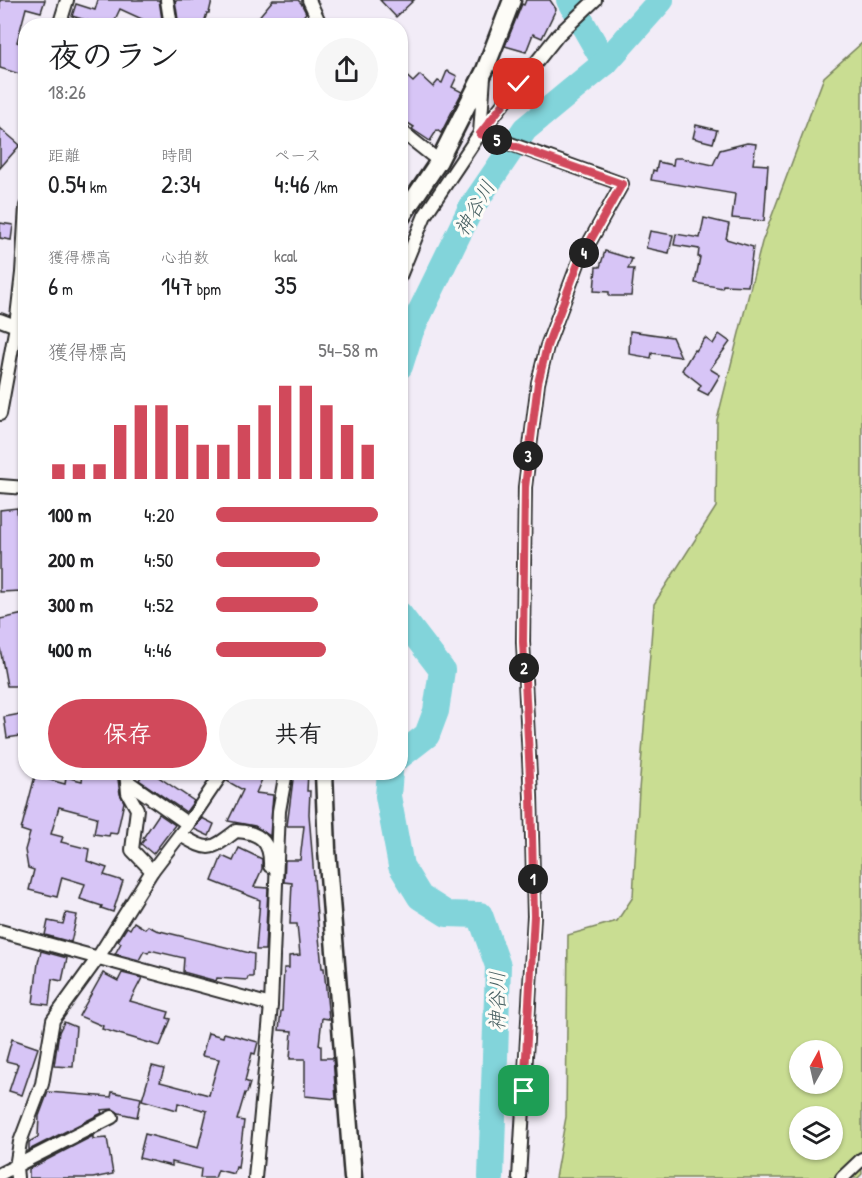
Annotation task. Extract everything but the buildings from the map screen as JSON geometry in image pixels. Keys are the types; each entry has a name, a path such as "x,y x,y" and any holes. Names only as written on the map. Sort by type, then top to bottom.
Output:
{"street":[{"path":"61,18 67,0"},
{"path":"167,0 170,18"},
{"path":"309,0 317,18"},
{"path":"408,207 439,161 485,70 512,0"},
{"path":"408,256 425,215 480,134 558,35 595,0"},
{"path":"480,134 485,70"},
{"path":"480,134 622,184 579,261 547,346 538,383 525,487 523,642 531,796 534,916 519,1178"},
{"path":"408,136 439,161"},
{"path":"0,414 18,308"},
{"path":"0,320 16,326"},
{"path":"0,486 18,487"},
{"path":"126,780 128,793 137,809 132,850 152,871"},
{"path":"130,780 188,824"},
{"path":"16,1172 20,1142 42,1084 53,1020 98,959 152,871 218,780"},
{"path":"255,1178 271,1005 279,811 285,780"},
{"path":"324,780 327,850 353,1178"},
{"path":"180,835 203,848 216,847 236,831 249,832 263,839 270,853 270,874 277,876"},
{"path":"0,932 271,1005"},
{"path":"0,1174 16,1172 112,1117"},
{"path":"842,1178 862,1159"}],"green space":[{"path":"862,43 862,1174 858,1178 555,1178 566,1117 568,935 617,921 633,897 654,604 716,507 717,420 762,242 824,77"}],"waterway":[{"path":"569,0 605,63"},
{"name":"神谷川","path":"408,341 471,208 525,129 605,63 661,0"},
{"name":"神谷川","path":"408,625 442,670 436,711 427,735 408,750"},
{"name":"神谷川","path":"389,780 388,796 401,866 420,897 447,914 480,915 498,966 491,1178"}],"route":[{"path":"519,84 480,134 622,184 579,261 547,346 538,383 531,430 525,487 523,642 531,796 534,916 524,1091"}]}
